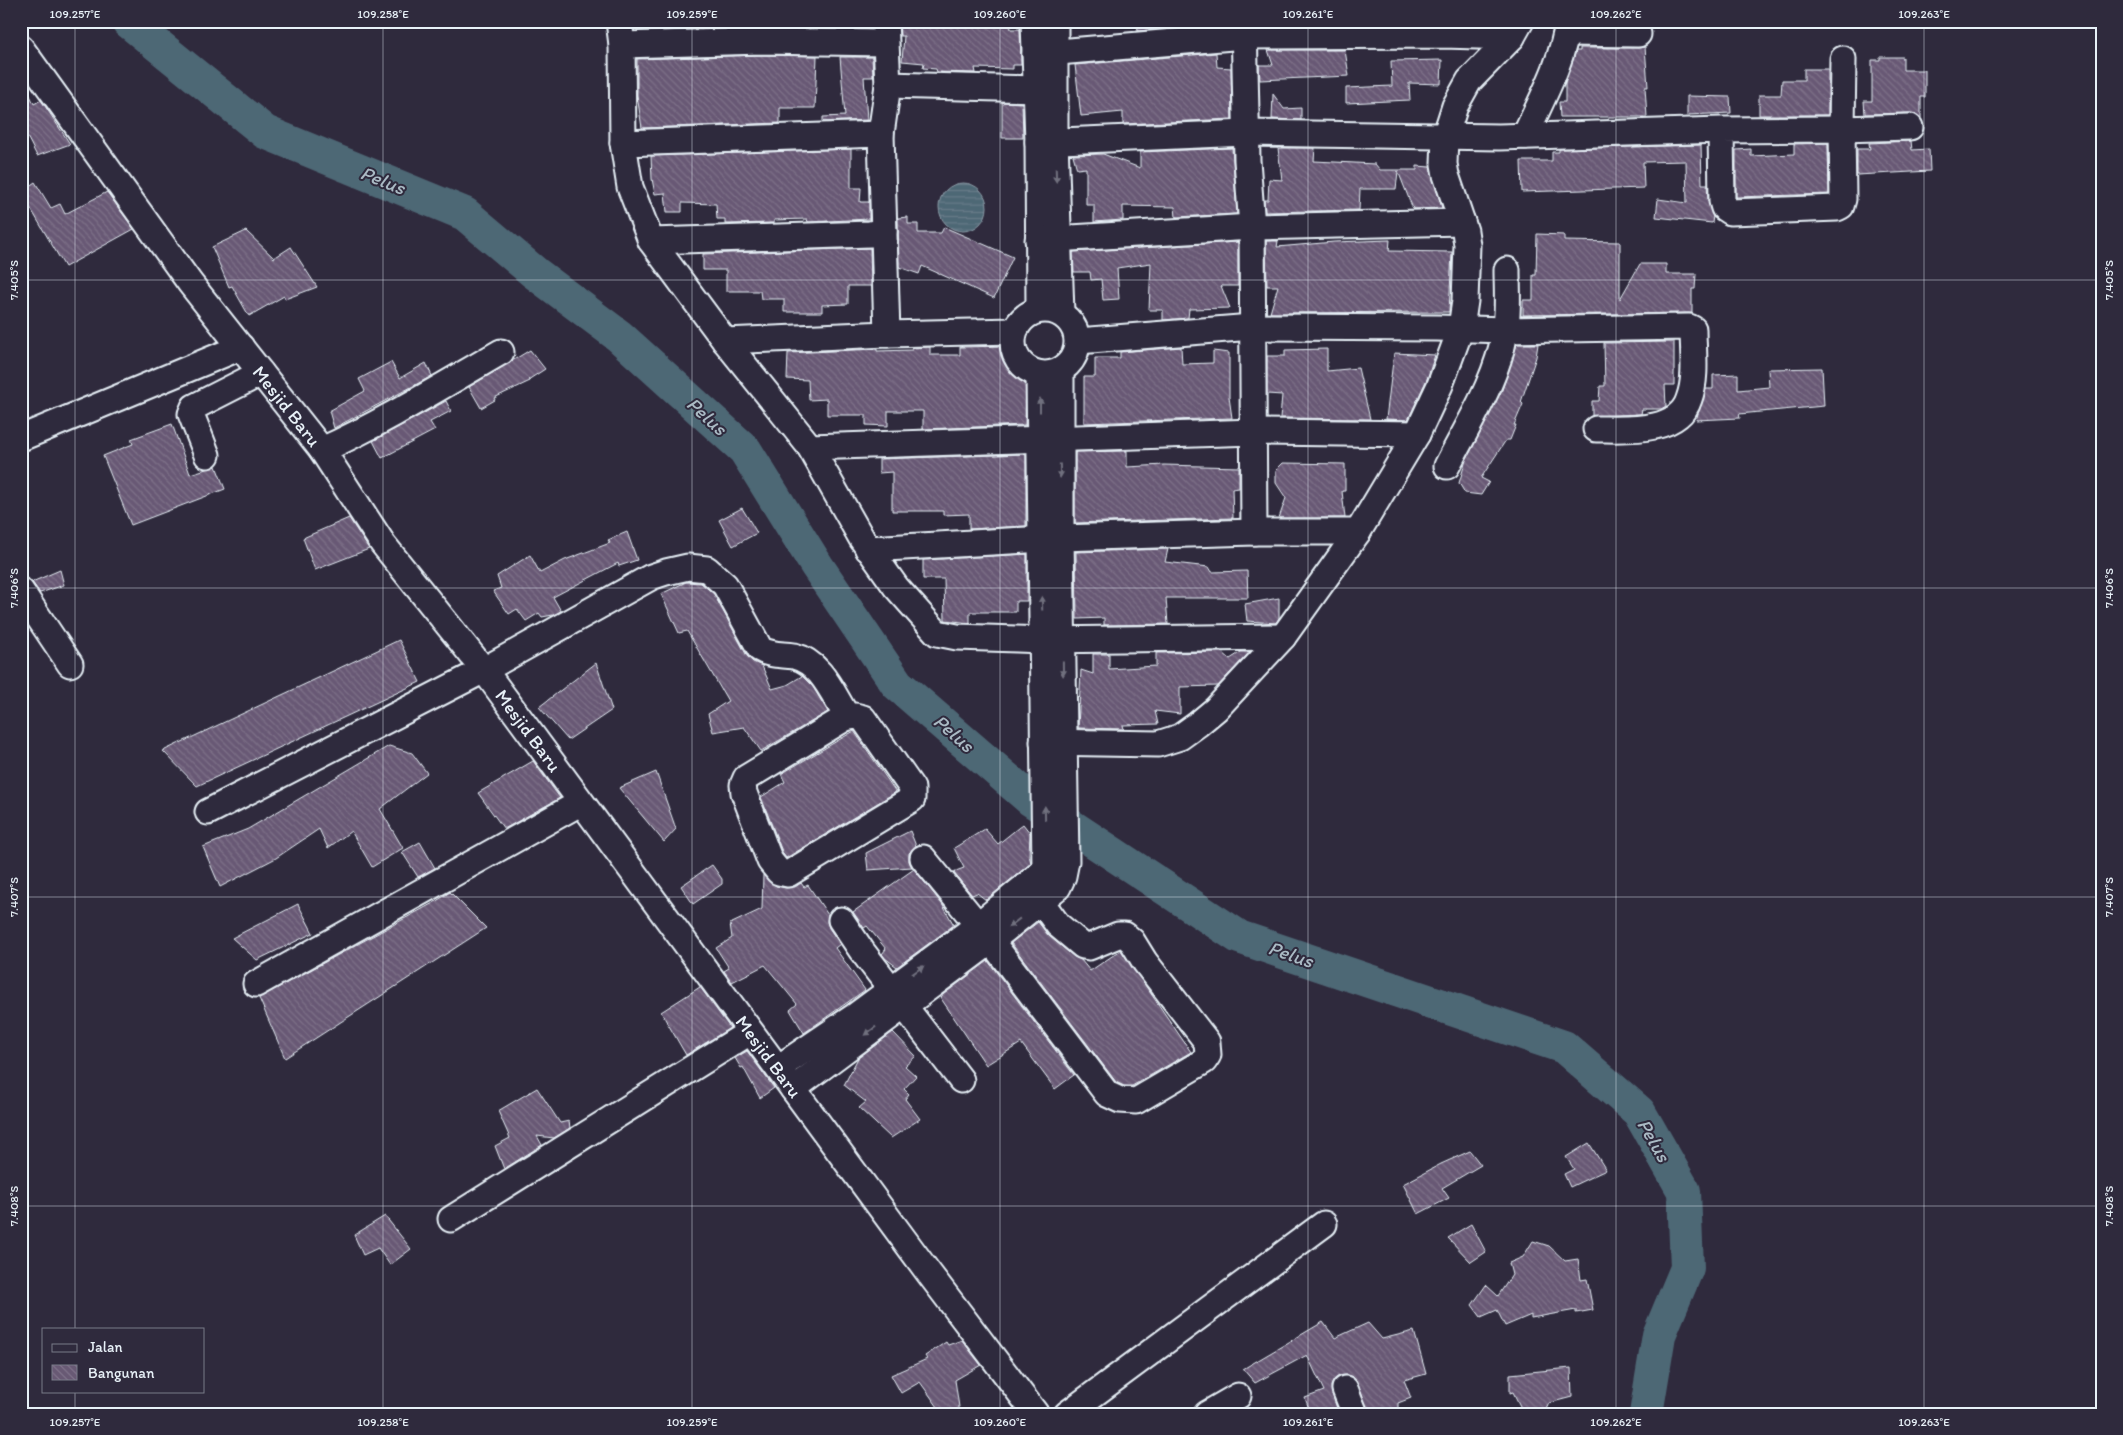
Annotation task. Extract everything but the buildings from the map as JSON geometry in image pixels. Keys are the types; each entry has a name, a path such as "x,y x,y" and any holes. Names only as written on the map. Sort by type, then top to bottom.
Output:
{"street":[{"path":"1034,21 1046,53"},
{"path":"1050,312 1046,53 1055,21"},
{"path":"1525,136 1556,69 1567,27 1638,34"},
{"path":"1046,53 1244,29 1452,35 1516,29"},
{"path":"1244,29 1246,133 1252,227 1254,532"},
{"path":"1054,749 1158,744 1180,736 1198,724 1216,709 1283,637 1358,532 1417,434 1468,328 1465,301 1467,245 1462,222 1446,175 1455,106 1469,81 1516,29"},
{"path":"887,334 881,134 888,85 885,32 762,42 620,33 624,143 630,187 651,241 726,341 810,447 868,549 896,588 937,634 957,637 1053,639 1283,637"},
{"name":"Mesjid Baru","path":"24,57 190,282 322,450 384,544 484,670 580,803 928,1272 1036,1414"},
{"path":"1721,130 1722,201 1724,208 1730,212 1837,208 1841,206 1843,199 1843,59"},
{"path":"888,85 1046,88"},
{"path":"1047,141 1246,133 1499,137 1721,130 1842,130 1910,127"},
{"path":"624,143 881,134"},
{"path":"1048,239 1252,227 1462,222"},
{"path":"651,241 862,235 884,231"},
{"path":"1447,466 1500,357 1507,270"},
{"path":"1050,312 1070,321 1078,342 1076,353 1070,362 1050,372 1029,370 1017,358 1012,342 1014,331 1024,317 1050,312"},
{"path":"1078,342 1252,327 1468,328 1503,330 1689,327 1694,329 1690,399 1681,412 1662,424 1645,429 1596,428"},
{"path":"726,341 1014,331"},
{"path":"21,438 240,347"},
{"path":"322,450 396,414 502,352"},
{"path":"793,1089 898,998 1035,893 1058,887 1063,876 1056,861 1050,539 1050,372"},
{"path":"207,455 191,414 194,407 262,373"},
{"path":"810,447 1254,432 1417,434"},
{"path":"868,549 1050,539 1254,532 1358,532"},
{"path":"208,812 484,670 651,577 688,567 707,569 725,585 760,649 771,654 803,658 817,668 845,713 845,718"},
{"path":"21,591 70,664"},
{"path":"855,716 862,718 912,788 912,799 788,874 779,872 770,861 744,793 743,785 746,778 845,718 855,716"},
{"path":"256,984 580,803"},
{"path":"923,858 985,933 1107,1094 1120,1100 1136,1101 1204,1061 1208,1055 1207,1042 1145,962 1132,940 1125,935 1118,935 1089,947 1082,946 1058,925 1035,893"},
{"path":"841,920 862,951 961,1080"},
{"path":"778,1068 898,998"},
{"path":"451,1219 750,1032"},
{"path":"1067,1414 1324,1224"},
{"path":"1345,1389 1355,1414"},
{"path":"1207,1414 1238,1396"}],"water":[{"path":"963,183 972,185 980,190 985,198 987,207 985,216 980,224 972,229 963,231 954,229 946,224 941,216 939,207 941,198 946,190 954,185"}],"waterway":[{"name":"Pelus","path":"128,21 265,132 465,214 535,273 619,336 745,450 817,566 897,684 1030,799 1239,937 1564,1047 1639,1112 1684,1191 1687,1268 1659,1335 1646,1414"}]}
